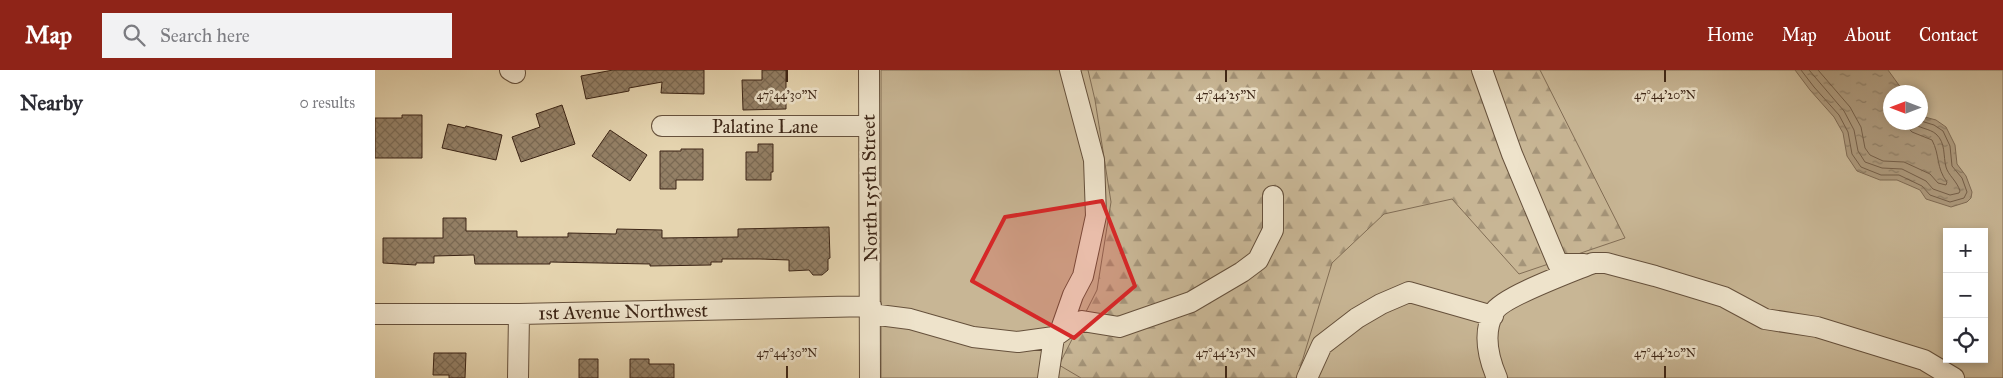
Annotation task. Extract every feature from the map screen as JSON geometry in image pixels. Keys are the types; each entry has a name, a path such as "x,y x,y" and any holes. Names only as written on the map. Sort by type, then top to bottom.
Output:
{"street":[{"name":"North 155th Street","path":"869,70 870,378"},
{"path":"1049,378 1057,335 1083,276 1096,216 1094,160 1071,70"},
{"path":"1482,70 1512,154 1558,264 1606,263 1724,297 1765,319 1817,327 1924,360 1954,378"},
{"name":"Palatine Lane","path":"662,126 869,126"},
{"name":"1st Avenue Northwest","path":"375,314 871,310 973,337 1018,342 1057,335 1082,321 1119,327 1191,302 1243,272 1258,260 1273,230 1273,196"},
{"path":"1497,378 1489,356 1487,333 1494,310 1518,295 1593,263"},
{"path":"1307,378 1321,345 1357,318 1381,304 1409,292 1493,316"},
{"path":"518,378 519,314"}],"highlighted area":[{"path":"1102,201 1135,286 1074,338 972,281 1005,217"}],"green space":[{"path":"881,70 2003,70 2003,378 881,378"},
{"path":"1088,70 1540,70 1625,238 1519,274 1452,199 1384,214 1332,263 1297,378 1081,378 1059,365 1097,290 1111,202 1095,100"}],"water":[{"path":"1795,70 1888,70 1899,85 1883,85 1883,130 1928,130 1928,118 1936,120 1946,127 1955,145 1957,164 1966,176 1972,192 1971,198 1967,202 1951,207 1926,199 1920,190 1897,180 1880,180 1857,171 1847,156 1843,133 1834,117"}],"building":[{"path":"613,70 704,70 704,94 661,93 662,82 629,88 629,91 586,99 581,76"},
{"path":"762,70 786,70 786,109 743,110 742,80 762,80"},
{"path":"562,105 575,144 521,162 512,137 540,127 536,114"},
{"path":"402,115 422,115 422,158 375,158 375,118 402,118"},
{"path":"448,124 465,128 466,126 502,135 496,160 442,148"},
{"path":"610,130 647,155 630,181 592,156"},
{"path":"758,144 773,144 773,172 771,172 771,180 746,180 746,152 758,152"},
{"path":"681,149 703,149 703,180 676,180 676,189 660,189 660,151 681,151"},
{"path":"443,218 466,218 466,231 517,231 517,237 568,237 568,233 616,234 617,229 662,230 662,238 738,237 738,229 829,227 830,258 828,259 828,270 822,275 813,275 809,270 789,271 789,260 760,259 722,259 722,262 711,262 711,265 650,266 650,264 550,262 550,264 475,264 474,255 434,256 434,263 416,263 416,265 383,263 383,238 443,238"},
{"path":"434,353 466,353 465,378 433,375"},
{"path":"579,359 598,359 598,378 579,378"},
{"path":"630,359 649,359 649,364 674,364 674,378 630,378"}]}
